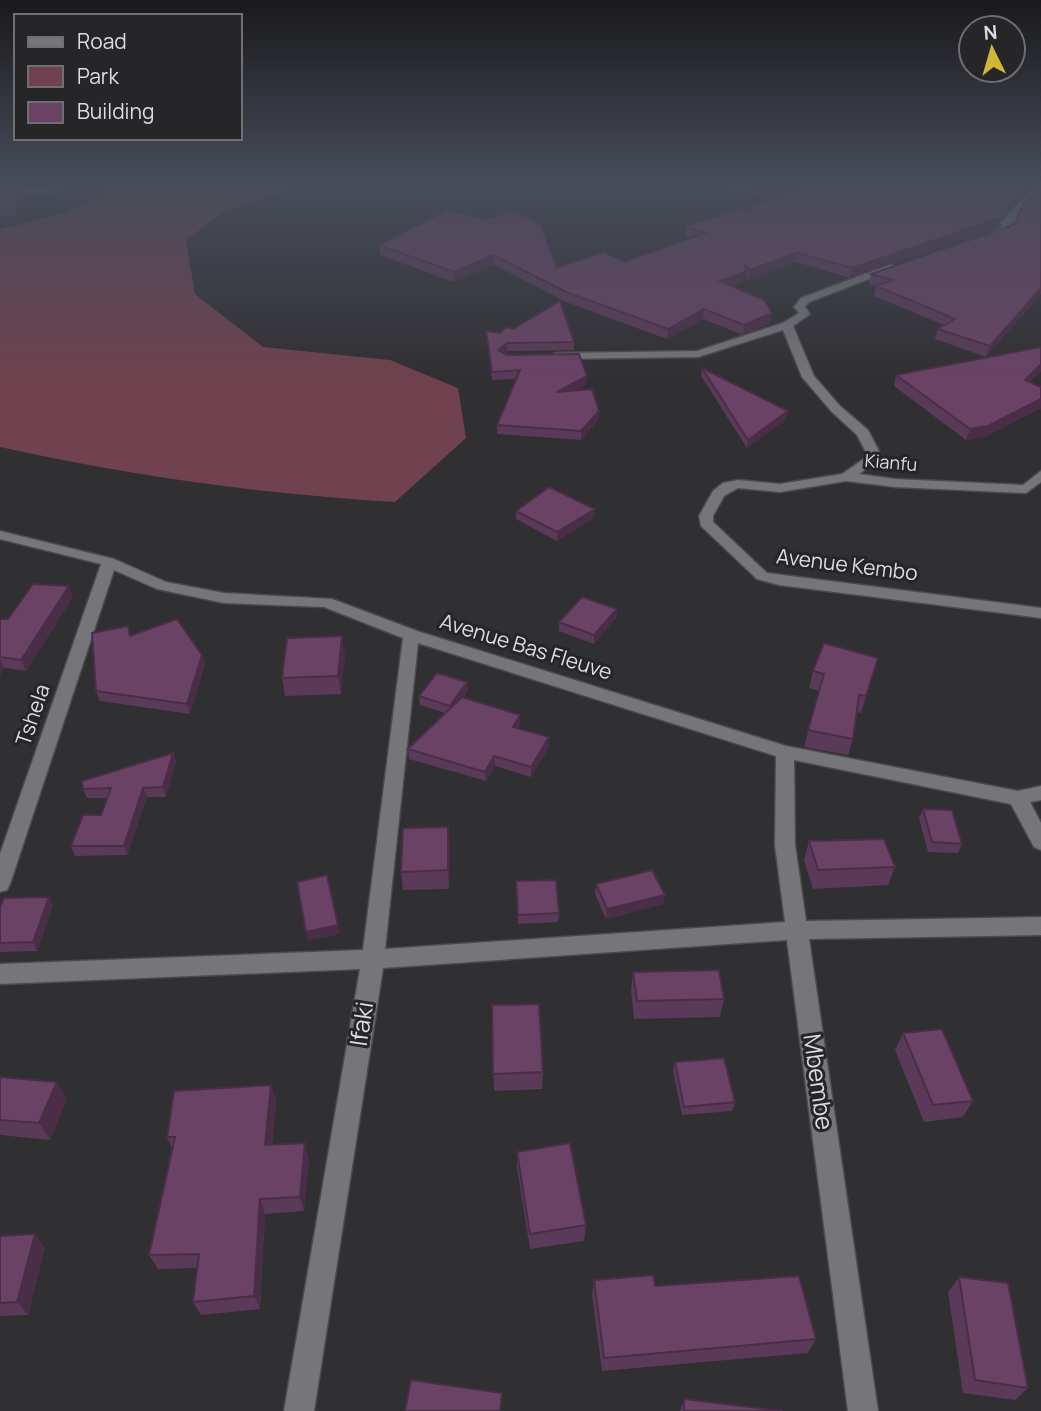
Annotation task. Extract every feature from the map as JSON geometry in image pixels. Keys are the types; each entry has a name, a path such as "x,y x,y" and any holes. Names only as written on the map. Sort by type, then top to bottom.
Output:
{"street":[{"path":"545,357 698,354 787,325 805,314 799,307 805,300 908,262"},
{"name":"Kianfu","path":"787,325 808,377 836,409 863,433 875,457 846,477"},
{"name":"Kianfu","path":"846,477 1006,490 1026,489 1041,475"},
{"name":"Avenue Kembo","path":"846,477 780,488 738,484 728,486 718,494 706,516 706,523 762,576 1041,613"},
{"name":"Avenue Bas Fleuve","path":"0,535 109,562 162,586 224,598 326,602 411,635 785,752 1018,798 1041,793"},
{"name":"Tshela","path":"0,884 109,562"},
{"name":"Ifaki","path":"299,1411 373,959 411,635"},
{"name":"Mbembe","path":"785,752 785,845 863,1411"},
{"path":"1018,798 1041,842"},
{"path":"0,974 373,959 797,930 1041,926"}],"green space":[{"path":"0,251 188,251 195,294 263,347 390,360 458,388 466,438 395,502 196,482 98,467 0,447"}],"building":[{"path":"395,251 551,251 557,268 604,252 624,262 655,251 902,251 852,268 797,253 750,270 744,265 747,271 720,281 764,300 772,313 744,325 704,309 668,329 566,292 493,255 454,272"},
{"path":"938,251 1041,251 1041,288 990,346 938,329 955,319 876,286 893,280 871,274"},
{"path":"560,301 574,342 507,343 498,350 507,355 579,354 587,376 557,392 592,389 599,411 581,431 497,425 520,370 492,372 486,331 500,333 506,327 513,329"},
{"path":"1041,347 1041,364 1025,380 1041,387 1041,399 988,426 970,429 896,375"},
{"path":"702,368 788,411 748,440"},
{"path":"549,487 595,509 557,532 516,511"},
{"path":"33,584 69,586 21,660 0,657 0,619 8,619"},
{"path":"582,597 617,609 594,635 559,622"},
{"path":"177,619 202,655 187,704 96,691 92,633 128,626 130,636"},
{"path":"342,636 338,676 282,678 287,638"},
{"path":"824,643 878,658 866,696 859,695 853,739 808,730 824,674 813,671"},
{"path":"437,673 467,682 450,706 419,696"},
{"path":"462,697 520,715 513,727 549,737 531,767 494,756 485,772 408,749"},
{"path":"173,753 163,787 143,788 124,846 71,846 83,815 101,815 111,788 83,789 82,781"},
{"path":"923,809 952,810 962,844 932,842"},
{"path":"448,827 448,870 401,872 403,828"},
{"path":"884,839 895,867 818,870 809,841"},
{"path":"652,870 665,895 607,909 596,884"},
{"path":"327,875 338,925 306,932 297,882"},
{"path":"556,880 559,913 518,915 516,881"},
{"path":"49,897 33,942 0,943 0,907 4,898"},
{"path":"719,970 724,999 637,1001 633,972"},
{"path":"539,1004 543,1072 493,1074 492,1005"},
{"path":"942,1029 973,1101 933,1105 903,1033"},
{"path":"724,1058 735,1102 684,1107 675,1062"},
{"path":"0,1077 57,1082 39,1123 0,1120"},
{"path":"271,1085 265,1145 305,1143 300,1197 260,1199 254,1296 193,1302 199,1254 149,1255 175,1137 167,1137 174,1091"},
{"path":"570,1143 586,1225 530,1234 517,1152"},
{"path":"35,1234 17,1302 0,1303 0,1236"},
{"path":"653,1275 655,1286 799,1276 816,1339 604,1358 594,1280"},
{"path":"959,1277 1008,1283 1028,1388 975,1380"},
{"path":"411,1380 502,1393 500,1411 405,1411"},
{"path":"684,1399 783,1411 684,1411"}]}
